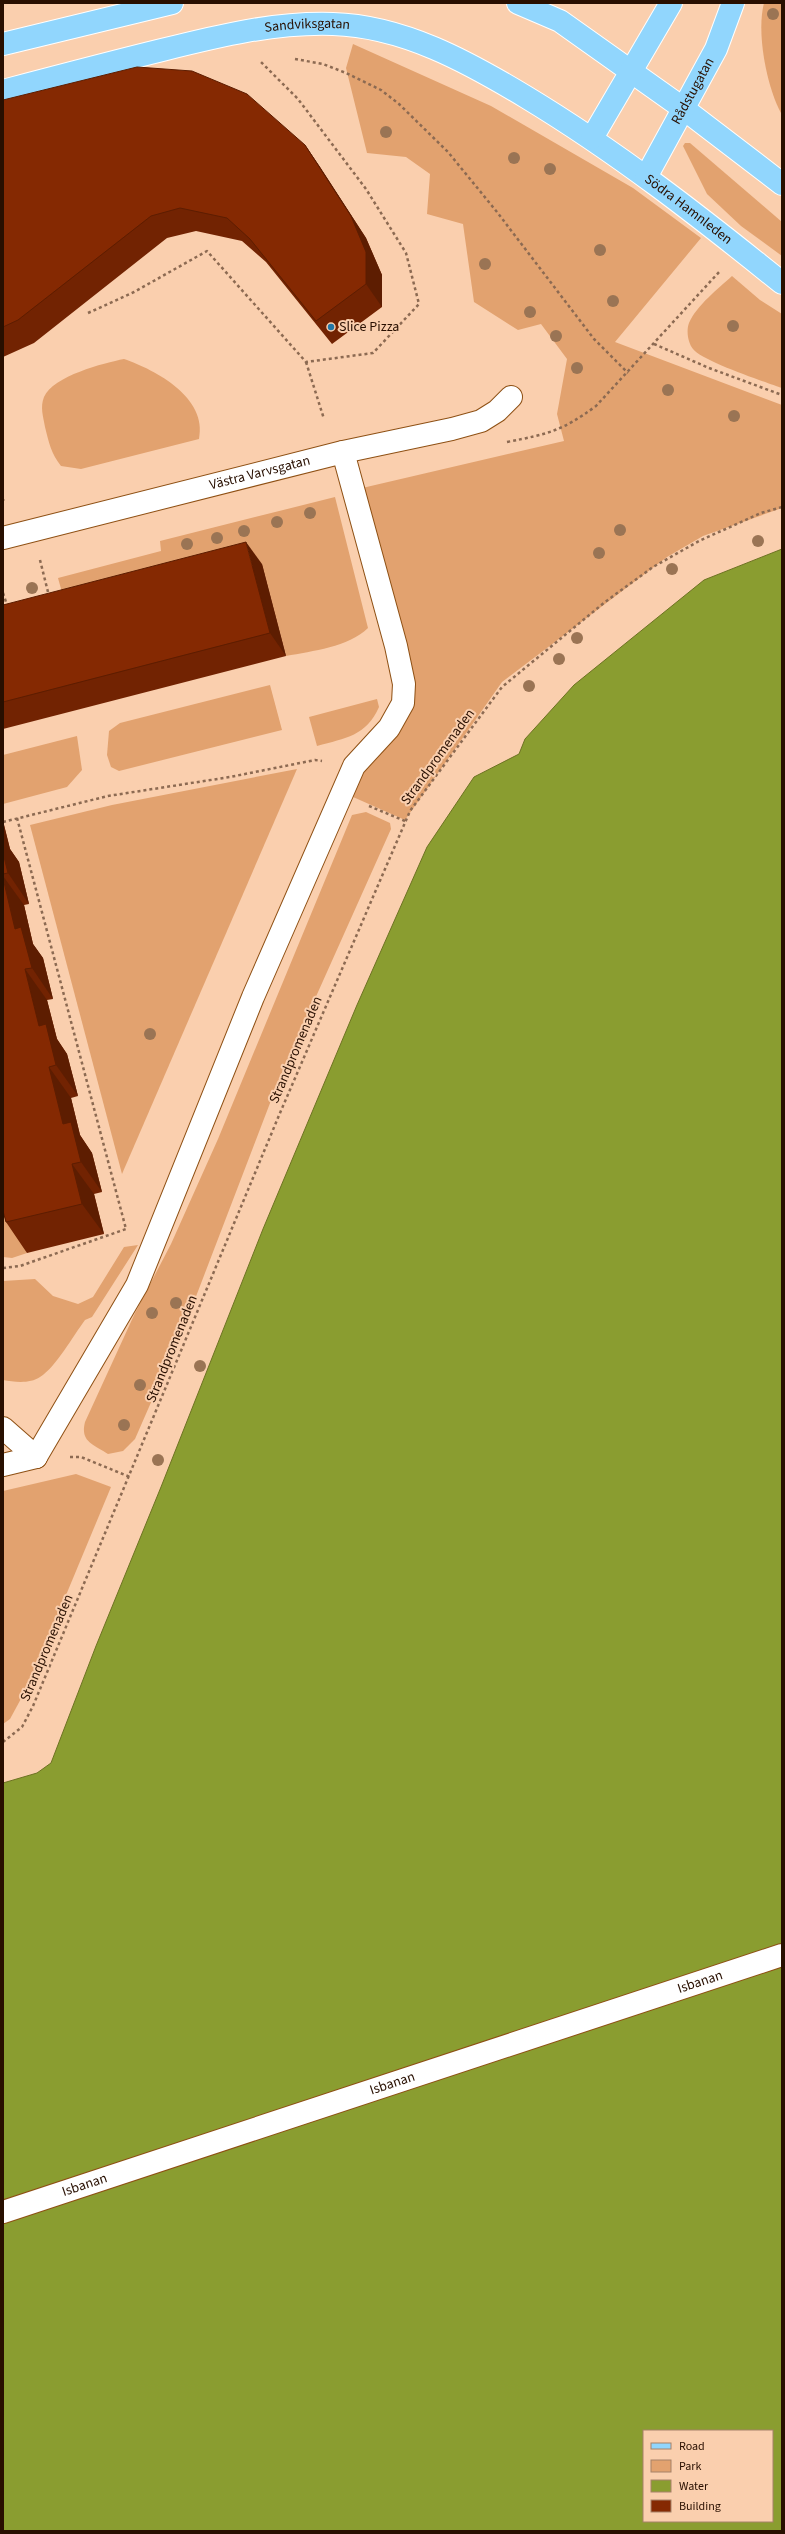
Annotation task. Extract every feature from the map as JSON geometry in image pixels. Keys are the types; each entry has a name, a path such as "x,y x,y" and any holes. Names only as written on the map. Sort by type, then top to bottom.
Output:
{"main road":[{"path":"3,44 172,3"},
{"path":"518,3 560,21 684,109 782,184"},
{"path":"592,138 671,3"},
{"name":"Rådstugatan","path":"646,176 716,49 733,3"},
{"name":"Sandviksgatan","path":"3,91 211,38 258,29 334,24 360,27 419,42 458,59 592,138"},
{"name":"Södra Hamnleden","path":"592,138 646,176 782,283"}],"street":[{"name":"Västra Varvsgatan","path":"3,538 343,452 452,430 481,421 497,411 511,397"},
{"path":"3,1465 36,1458 136,1285 253,997 354,766 389,728 403,703 404,684 396,646 343,452"},
{"path":"3,1428 36,1458"},
{"name":"Isbanan","path":"3,2212 782,1955"}],"path":[{"path":"258,59 298,99 366,189 406,253 419,304 373,353 306,362"},
{"path":"295,59 323,64 346,73 381,90 399,104 448,152 497,212 594,339 628,373"},
{"path":"88,313 134,292 207,251 306,362 324,419"},
{"path":"506,442 550,434 573,423 596,406 723,268"},
{"path":"654,344 709,368 782,395"},
{"name":"Strandpromenaden","path":"3,1742 22,1727 33,1706 130,1477 280,1113 410,811 502,687 605,602 653,567 699,540 761,513 782,507"},
{"path":"39,556 51,604"},
{"path":"3,593 6,602 11,606"},
{"path":"3,822 108,796 230,777 315,760 354,766"},
{"path":"342,795 405,821"},
{"path":"17,818 126,1229"},
{"path":"3,1268 20,1266 126,1229 155,1238"},
{"path":"36,1458 81,1458 130,1477"}],"green space":[{"path":"764,3 782,3 782,115 772,91 764,60 761,30"},
{"path":"353,44 491,106 633,188 701,238 615,342 782,405 782,508 703,536 667,557 502,682 405,820 344,793 406,700 358,489 564,441 557,414 567,359 541,324 518,330 474,302 463,224 427,214 430,174 406,157 367,153 346,68"},
{"path":"685,143 690,143 782,222 782,256 741,226 707,194 683,146"},
{"path":"732,276 760,300 782,314 782,388 734,371 708,359 693,349 690,344 688,330 689,323 693,316 708,298"},
{"path":"124,359 150,370 164,378 188,399 196,411 200,424 199,439 81,469 61,466 49,443 45,427 42,408 44,397 57,383 68,377 92,367"},
{"path":"335,497 368,628 351,640 319,650 286,656 262,564 68,614 58,578 161,551 160,541"},
{"path":"270,685 282,730 119,771 111,767 107,755 109,731 120,723"},
{"path":"377,699 379,707 374,717 361,730 346,738 317,746 309,717"},
{"path":"77,736 82,770 67,787 3,804 3,755"},
{"path":"297,769 122,1174 30,825 112,805"},
{"path":"366,812 390,823 391,829 280,1077 187,1320 135,1439 123,1451 108,1454 93,1445 86,1438 84,1434 85,1422 135,1313 171,1244 218,1139 352,815"},
{"path":"3,1190 27,1253 12,1258 3,1257"},
{"path":"138,1245 92,1317 85,1320 58,1359 46,1372 40,1377 27,1382 3,1380 3,1281 35,1279 53,1296 78,1304 93,1297 124,1247"},
{"path":"76,1474 111,1487 29,1684 10,1719 3,1724 3,1491"}],"water":[{"path":"782,549 782,2531 3,2531 3,1783 37,1773 51,1763 96,1646 161,1487 263,1229 357,1005 427,847 474,777 519,754 525,739 574,685 704,580"}],"building":[{"path":"137,67 192,71 247,94 305,145 351,216 366,252 366,284 316,321 250,239 227,218 180,208 151,216 18,320 3,327 3,100"},
{"path":"246,542 270,633 3,702 3,605"},
{"path":"3,853 8,873 3,874"},
{"path":"3,878 15,929 21,927 32,968 25,969 39,1026 46,1024 56,1065 49,1067 63,1124 71,1122 81,1162 72,1164 82,1204 6,1222 3,1211"}],"place":[{"name":"Slice Pizza","path":"331,327"}]}
